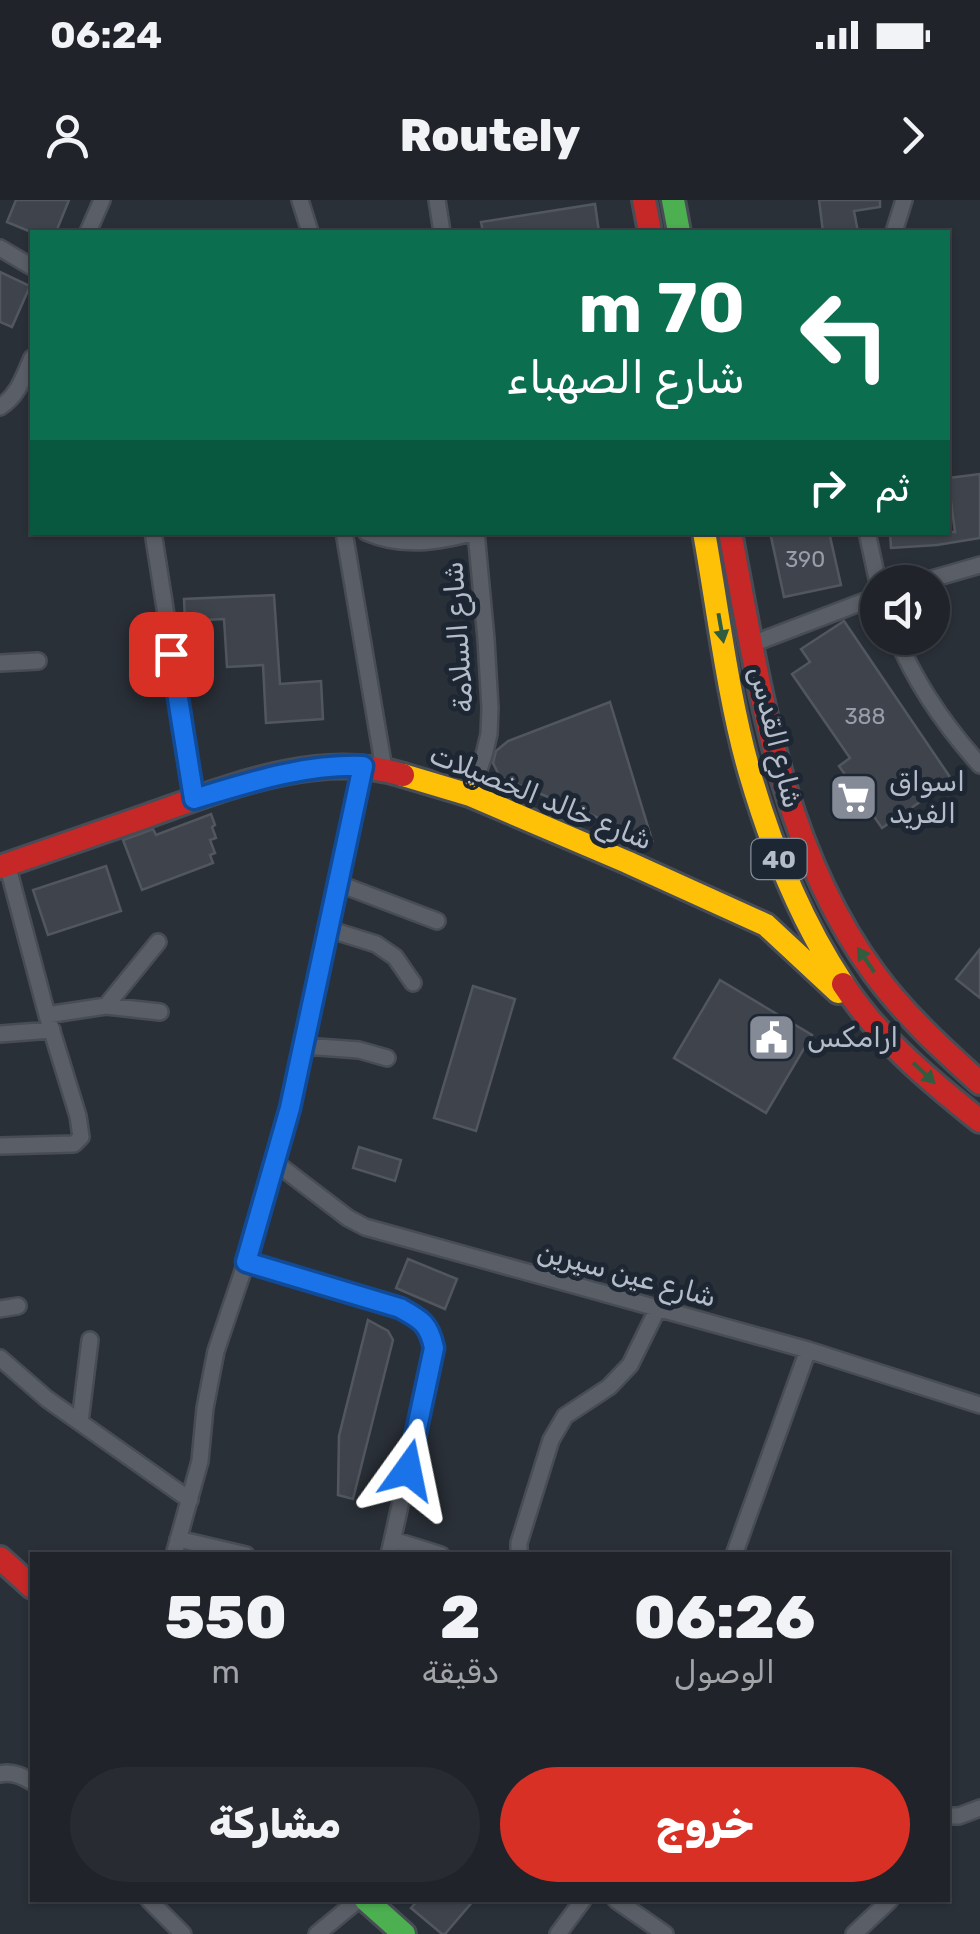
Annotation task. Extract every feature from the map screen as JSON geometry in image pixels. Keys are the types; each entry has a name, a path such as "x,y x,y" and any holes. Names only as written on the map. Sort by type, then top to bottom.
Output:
{"main road":[{"path":"644,200 650,230"},
{"path":"673,200 679,230"},
{"name":"شارع القدس","path":"705,535 750,774 803,912 830,965 862,1014 940,1089 980,1121"},
{"name":"شارع القدس","path":"731,535 772,745 808,854 861,954 940,1047 980,1082"},
{"name":"شارع خالد الخصيلات","path":"4,866 270,776 338,765 373,768 470,795 766,925 862,1014"},
{"path":"766,925 792,922 803,912"},
{"path":"0,1558 30,1585"},
{"path":"368,1902 404,1934"}],"street":[{"path":"89,230 102,200"},
{"path":"300,200 309,230"},
{"path":"437,200 442,230"},
{"path":"895,230 904,200"},
{"path":"0,248 30,266"},
{"path":"0,408 18,391 30,363"},
{"path":"153,535 194,799"},
{"path":"220,1552 176,1547 200,1461 216,1350 276,1163 338,883 373,768 344,535"},
{"path":"376,535 402,543 442,541 464,535"},
{"name":"شارع السلامة","path":"470,795 489,734 486,639 475,535"},
{"path":"868,535 874,565"},
{"path":"950,574 980,565"},
{"path":"752,644 860,603"},
{"path":"904,655 948,725 980,766"},
{"path":"0,663 38,662"},
{"path":"0,1146 74,1144 81,1137 4,866"},
{"path":"338,883 438,922"},
{"path":"328,929 376,944 394,957 413,983"},
{"path":"106,1006 158,942"},
{"path":"0,1034 106,1006 160,1012"},
{"path":"304,1046 359,1050 387,1058"},
{"name":"شارع عين سيرين","path":"276,1163 365,1227 808,1350 980,1405"},
{"path":"246,1262 400,1308 431,1331 434,1348 391,1547 422,1552"},
{"path":"0,1310 18,1306"},
{"path":"519,1552 550,1440 565,1416 609,1387 630,1364 658,1308"},
{"path":"80,1422 90,1340"},
{"path":"735,1552 808,1350"},
{"path":"0,1358 47,1398 190,1500"},
{"path":"0,1774 6,1772 30,1781"},
{"path":"950,1816 980,1808"},
{"path":"152,1902 184,1934"},
{"path":"316,1934 356,1902"},
{"path":"558,1934 582,1902"},
{"path":"619,1902 665,1934"},
{"path":"854,1934 888,1902"}],"building":[{"path":"16,200 69,200 57,230 30,232 7,222"},
{"path":"819,200 880,200 880,207 854,211 858,230 823,230"},
{"path":"595,204 599,230 483,230 481,222"},
{"path":"0,272 30,286 12,327 0,322"},
{"path":"980,474 980,538 891,548 890,535 955,532 950,478"},
{"path":"771,535 830,535 841,585 784,597"},
{"path":"274,595 280,684 321,681 323,719 266,723 263,665 227,667 224,619 185,621 184,599"},
{"path":"844,621 860,645 860,655 867,655 952,780 882,828 839,766 850,758 792,674 810,662 801,649"},
{"path":"610,702 652,840 500,777 493,763 496,751 508,741"},
{"path":"211,814 216,838 210,840 215,853 210,855 213,863 142,890 123,840 153,829 156,835"},
{"path":"106,866 121,911 48,935 33,890"},
{"path":"980,949 980,998 956,979"},
{"path":"720,980 812,1035 766,1113 674,1058"},
{"path":"473,986 515,999 476,1131 434,1118"},
{"path":"359,1147 401,1160 395,1181 353,1168"},
{"path":"408,1259 457,1279 445,1309 396,1288"},
{"path":"368,1320 388,1331 393,1340 353,1499 338,1495 339,1436"},
{"path":"416,1902 472,1902 445,1934 411,1908"}],"traffic: fast":[{"path":"673,200 679,230"},
{"path":"368,1902 404,1934"}],"traffic: slow":[{"path":"704,535 742,745 758,801 801,909 843,984"},
{"path":"403,775 470,795 766,925 838,992"}],"traffic: jam":[{"path":"644,200 650,230"},
{"path":"731,535 778,762 816,871 842,924 874,973 924,1031 980,1083"},
{"path":"0,867 273,775 338,766 403,775"},
{"path":"843,984 889,1041 980,1121"},
{"path":"0,1558 30,1585"}],"place":[{"name":"اسواق الفريد","path":"854,797"},
{"name":"ارامكس","path":"772,1037"}],"route":[{"path":"171,654 194,799 270,776 338,765 363,766 290,1108 246,1262 400,1308 431,1331 434,1348 408,1470"}]}
